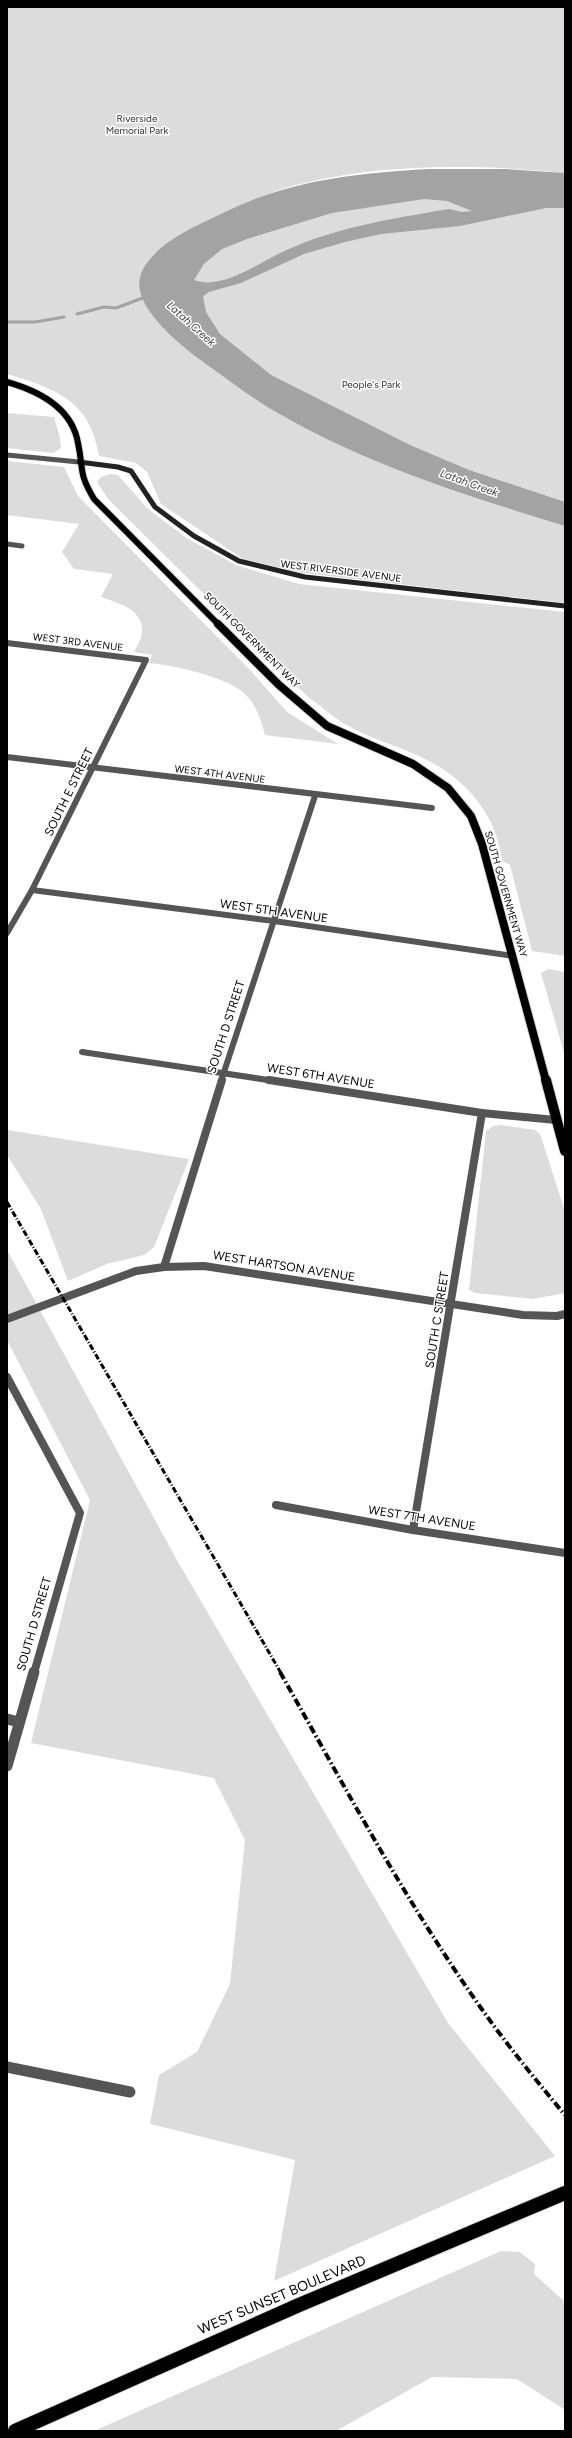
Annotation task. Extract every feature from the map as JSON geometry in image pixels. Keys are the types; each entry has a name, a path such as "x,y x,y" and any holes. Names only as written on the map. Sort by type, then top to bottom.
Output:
{"main road":[{"name":"SOUTH GOVERNMENT WAY","path":"7,382 44,397 62,409 73,424 79,442 79,462 82,478 94,499 279,685 327,726 424,770 448,788 461,802 471,816 482,844 565,1151"},
{"name":"WEST RIVERSIDE AVENUE","path":"79,462 118,466 131,471 155,507 194,536 239,562 305,577 565,606"},
{"name":"WEST SUNSET BOULEVARD","path":"15,2431 299,2305 565,2193"}],"street":[{"path":"7,455 79,462"},
{"path":"7,544 22,546"},
{"name":"WEST 3RD AVENUE","path":"7,643 146,660"},
{"name":"SOUTH E STREET","path":"7,933 32,890 146,660"},
{"name":"WEST 4TH AVENUE","path":"7,757 315,796 432,808"},
{"name":"SOUTH D STREET","path":"164,1266 224,1073 315,796"},
{"name":"WEST 5TH AVENUE","path":"32,890 274,921 513,956"},
{"name":"WEST 6TH AVENUE","path":"82,1052 482,1113 556,1120"},
{"name":"SOUTH C STREET","path":"413,1530 452,1305 482,1113"},
{"name":"WEST HARTSON AVENUE","path":"7,1319 136,1271 164,1266 204,1266 523,1315 557,1316 565,1314"},
{"name":"SOUTH D STREET","path":"7,1377 80,1513 7,1766"},
{"name":"WEST 7TH AVENUE","path":"276,1505 413,1530 565,1553"},
{"path":"7,1720 19,1722"},
{"path":"7,2067 130,2092"}],"green space":[{"path":"7,7 565,7 565,173 492,168 415,168 338,176 302,184 256,198 223,213 162,248 149,260 143,274 140,287 141,294 156,320 158,294 303,189 565,190 565,603 302,573 243,559 161,504 147,472 136,463 99,456 88,422 79,409 68,400 41,385 7,374"},
{"path":"7,413 54,417 60,438 61,448 53,453 7,448"},
{"path":"7,461 64,467 78,496 251,671 287,712 338,744 265,735 253,704 239,689 216,678 172,666 149,663 152,655 134,652 142,634 139,618 128,608 101,597 113,574 74,569 62,552 79,524 7,515"},
{"path":"110,474 118,475 149,510 188,539 236,565 299,584 565,612 565,956 532,951 510,865 502,861 494,829 478,801 467,789 442,768 417,755 353,729 309,698 109,500 97,482 101,477"},
{"path":"548,969 565,972 565,1056 541,973"},
{"path":"501,1125 535,1130 540,1134 565,1211 565,1293 533,1299 475,1293 469,1290 486,1131 493,1126"},
{"path":"7,1130 189,1159 154,1247 144,1255 107,1264 68,1281 41,1209 7,1155"},
{"path":"7,1250 178,1562 448,2023 555,2156 274,2281 295,2160 150,2124 159,2075 197,2052 230,1984 245,1840 214,1778 31,1743 90,1500 7,1340"},
{"path":"501,2251 520,2252 535,2264 534,2274 565,2302 565,2410 517,2379 432,2377 336,2431 94,2431"}],"water":[{"name":"Latah Creek","path":"506,169 565,173 565,208 546,208 460,226 381,234 345,242 304,254 241,283 209,292 203,296 206,312 220,334 271,375 410,445 469,470 565,502 565,526 418,478 382,464 312,432 260,402 197,357 167,332 150,312 144,301 140,291 140,280 143,270 149,260 167,243 196,226 250,201 288,188 348,176 409,170","holes":["424,199 447,201 472,211 462,212 449,209 339,231 297,246 225,279 214,282 194,280 204,264 222,249 247,239 332,213"]}],"waterway":[{"path":"77,314 104,307 116,308 148,296"},
{"path":"7,322 35,322 64,317"}],"railway":[{"path":"7,1202 281,1673"},
{"path":"280,1672 376,1842 453,1967 491,2022 565,2115"}],"park label":[{"name":"Riverside Memorial Park","path":"137,124"},
{"name":"People's Park","path":"371,384"}]}
